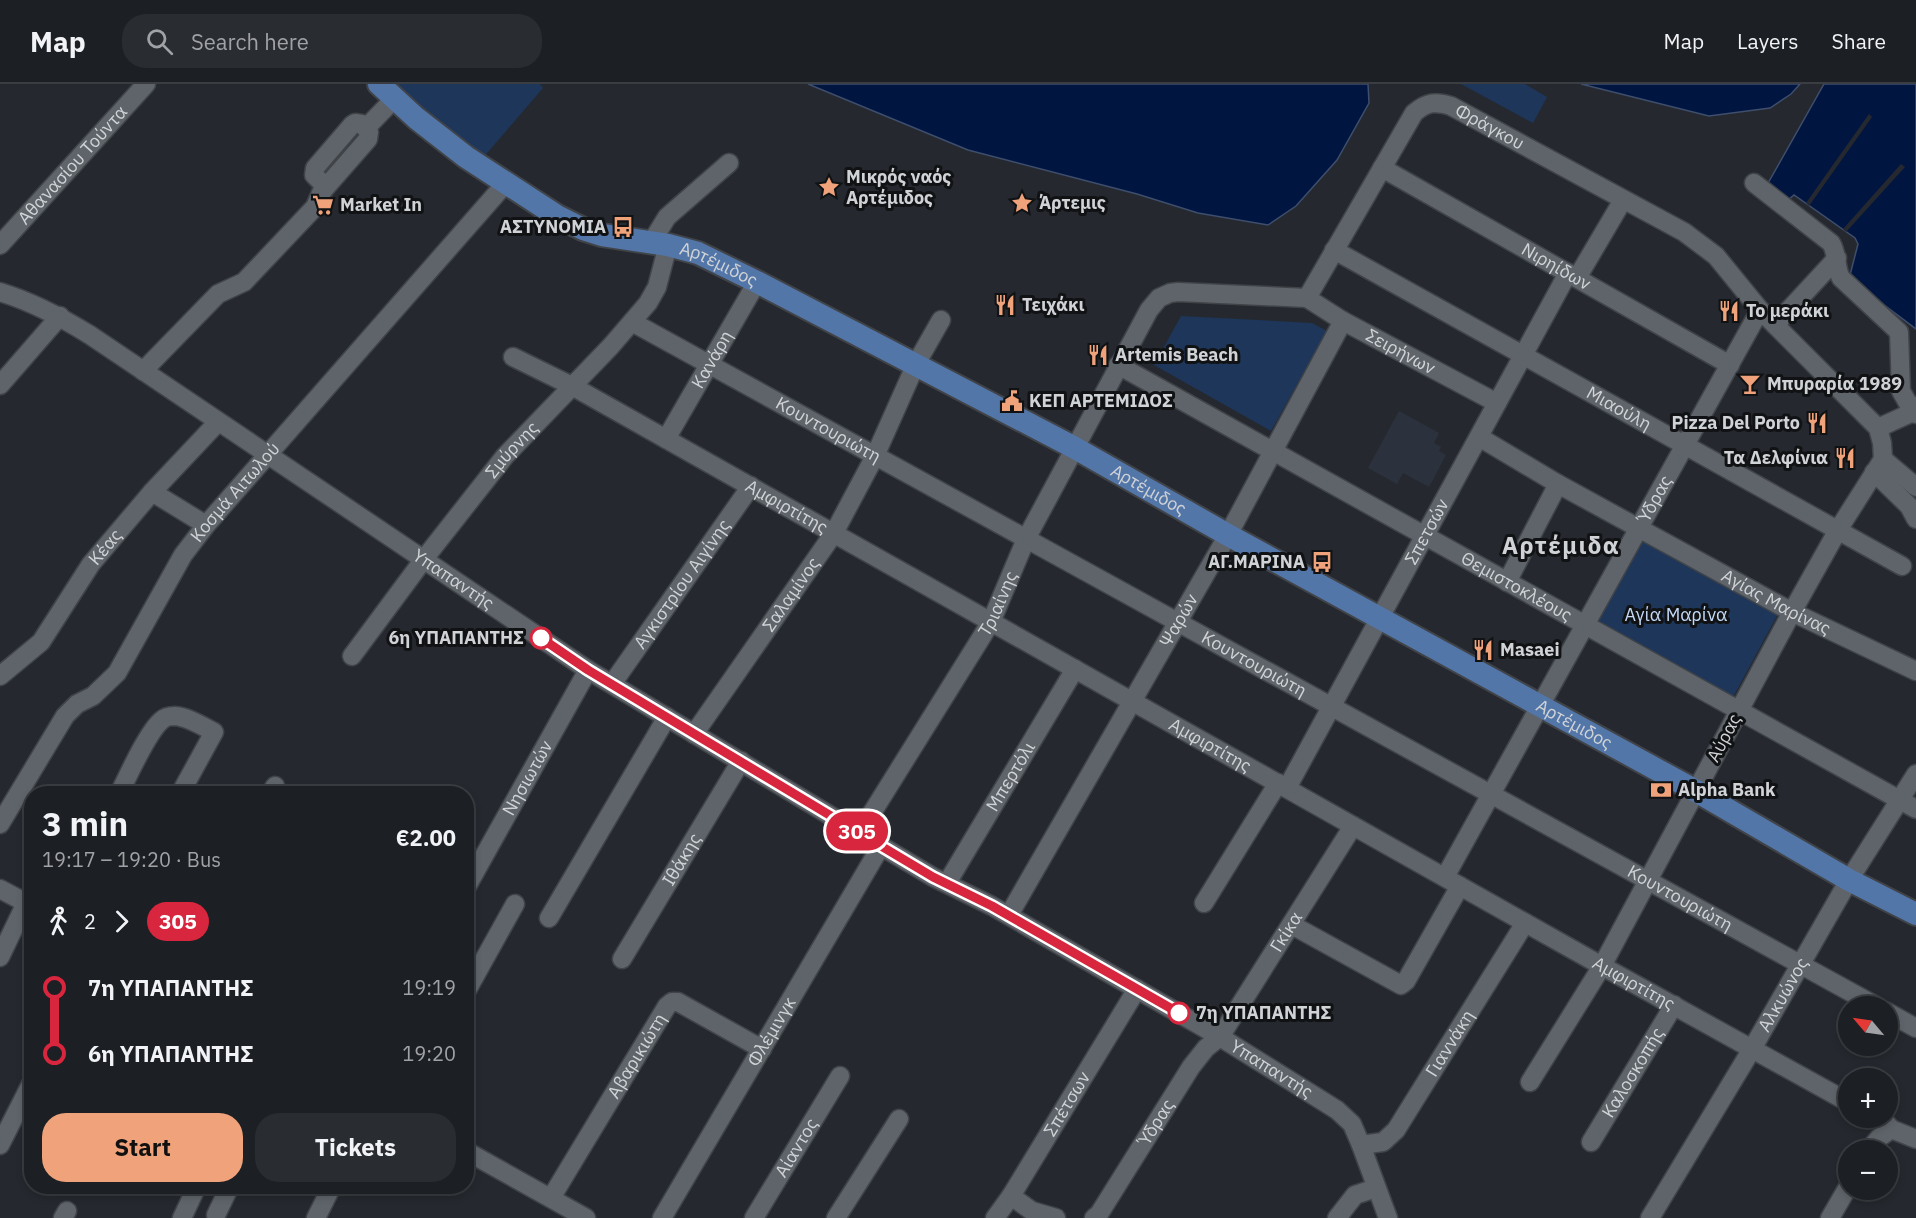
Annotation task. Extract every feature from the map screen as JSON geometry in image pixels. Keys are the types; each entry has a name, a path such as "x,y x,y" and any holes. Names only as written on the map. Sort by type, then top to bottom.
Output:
{"main road":[{"name":"Αρτέμιδος","path":"386,92 439,137 557,216 583,229 616,238 659,244 698,253 916,364 1075,448 1228,536 1541,705 1850,880 1916,914"}],"street":[{"name":"Αθανασίου Τούντα","path":"0,246 146,84"},
{"path":"143,371 218,294 244,282 315,207 326,187 314,175 315,168 352,125 358,123 366,128 386,92"},
{"name":"Φράγκου","path":"1307,298 1414,113 1425,104 1437,102 1451,106 1684,232 1716,256 1775,325 1878,429"},
{"name":"Σμύρνης","path":"352,656 505,456 648,303 657,287 659,244 667,217 729,163"},
{"name":"Νιρηίδων","path":"1382,168 1730,365"},
{"path":"1754,183 1830,242 1837,258 1841,278 1900,333 1900,391 1915,410 1878,429 1882,443 1878,466 1909,506 1916,519"},
{"name":"Κοσμά Αιτωλού","path":"0,824 64,716 77,704 93,696 117,673 183,555 206,525 506,184"},
{"name":"Σπετσών","path":"1204,903 1282,786 1331,707 1523,355 1623,200"},
{"name":"Μιαούλη","path":"1334,250 1902,566"},
{"path":"1775,325 1837,258"},
{"name":"Κανάρη","path":"666,439 756,282"},
{"name":"Υπαπαντής","path":"0,292 29,301 60,316 588,670 881,846 1009,915 1220,1037 1337,1110 1352,1124 1388,1218"},
{"path":"1118,365 1153,303 1170,292 1307,298"},
{"name":"Σειρήνων","path":"1307,298 1343,321 1497,403"},
{"name":"Ύδρας","path":"1292,925 1401,985 1406,981 1491,795 1761,310"},
{"path":"0,385 60,316"},
{"name":"Σαλαμίνος","path":"694,734 834,533 875,456 916,364 941,320"},
{"name":"Ψαρών","path":"1009,915 1228,536 1343,321"},
{"name":"Κουντουριώτη","path":"632,322 1857,996"},
{"name":"Αμφιρτίτης","path":"513,357 572,386 1525,923 1838,1096"},
{"name":"Τριαίνης","path":"860,832 992,622 1026,539 1118,365"},
{"name":"Θεμιστοκλέους","path":"1118,365 1916,809"},
{"name":"Κέας","path":"0,676 41,642 91,564 152,492 218,422"},
{"name":"Αγίας Μαρίνας","path":"1479,436 1558,484 1792,612 1916,671"},
{"path":"1878,466 1916,487"},
{"name":"Αύρας","path":"1530,1082 1602,966 1792,612 1838,530 1878,466"},
{"path":"1507,582 1558,484"},
{"name":"Αγκιστρίου Αιγίνης","path":"612,684 751,486"},
{"path":"152,492 206,525"},
{"name":"Μπερτόλι","path":"947,883 1075,669"},
{"name":"Νησιωτών","path":"474,874 588,670"},
{"path":"123,786 161,720 168,716 187,719 214,732 184,786"},
{"path":"549,918 667,717"},
{"name":"Ιθάκης","path":"622,959 741,761"},
{"name":"Αλκυώνος","path":"1650,1218 1850,880 1916,774"},
{"name":"Γκίκα","path":"1220,1037 1353,826"},
{"name":"Φλέμινγκ","path":"662,1218 881,846"},
{"path":"0,888 24,902"},
{"path":"474,978 515,904"},
{"path":"0,957 24,914"},
{"name":"Γιαννάκη","path":"1361,1145 1383,1142 1396,1130 1525,923"},
{"name":"Σπέτσων","path":"995,1218 1011,1196 1137,989"},
{"name":"Αβαρικιώτη","path":"551,1198 667,1006 672,1002 678,1002 762,1049"},
{"name":"Καλοσκοπής","path":"1591,1142 1674,1005"},
{"path":"1898,1018 1916,1028"},
{"name":"Ύδρας","path":"1097,1216 1191,1067 1206,1048 1220,1037"},
{"name":"Αίαντος","path":"754,1218 840,1076"},
{"path":"1,1143 24,1098"},
{"path":"836,1218 899,1119"},
{"path":"1893,1128 1916,1139"},
{"path":"474,1155 586,1218"},
{"path":"1337,1218 1355,1195 1376,1188"},
{"path":"182,1218 193,1194"},
{"path":"216,1215 226,1194"},
{"path":"316,1218 328,1194"},
{"path":"1011,1196 1032,1211 1056,1218"},
{"path":"1830,1218 1840,1200"}],"shaded area":[{"path":"808,84 1368,84 1369,103 1337,160 1296,206 1268,225 1198,213 1137,194 968,150"},
{"path":"1581,84 1800,84 1791,94 1770,108 1709,116"},
{"path":"1824,84 1916,84 1916,329 1855,283 1850,275 1858,244 1855,238 1794,195 1788,200 1767,185"},
{"path":"1399,411 1439,433 1434,443 1441,447 1439,451 1446,455 1429,487 1403,473 1397,484 1368,468"}],"green space":[{"path":"391,84 540,84 543,88 482,159"},
{"path":"1461,84 1525,84 1547,97 1533,123"},
{"path":"1181,316 1312,323 1327,331 1271,431 1154,365"},
{"name":"Αγία Μαρίνα","path":"1636,536 1778,614 1731,701 1588,623"}],"pier":[{"path":"1869,114 1872,117 1809,206 1806,203"},
{"path":"1901,164 1905,167 1846,232 1843,229"}],"bus line":[{"name":"305","path":"541,638 588,670 933,877 992,906 1179,1013"}],"place":[{"name":"Μικρός ναός Αρτέμιδος","path":"829,187"},
{"name":"Άρτεμις","path":"1022,203"},
{"name":"Market In","path":"323,205"},
{"name":"ΑΣΤΥΝΟΜΙΑ","path":"623,227"},
{"name":"Τειχάκι","path":"1005,305"},
{"name":"Το μεράκι","path":"1729,311"},
{"name":"Artemis Beach","path":"1098,355"},
{"name":"Μπυραρία 1989","path":"1750,384"},
{"name":"ΚΕΠ ΑΡΤΕΜΙΔΟΣ","path":"1012,401"},
{"name":"Pizza Del Porto","path":"1817,423"},
{"name":"Τα Δελφίνια","path":"1845,458"},
{"name":"ΑΓ.ΜΑΡΙΝΑ","path":"1322,562"},
{"name":"6η ΥΠΑΠΑΝΤΗΣ","path":"541,638"},
{"name":"Masaei","path":"1483,650"},
{"name":"Alpha Bank","path":"1661,790"},
{"name":"7η ΥΠΑΠΑΝΤΗΣ","path":"1179,1013"}],"district":[{"name":"Αρτέμιδα","path":"1561,546"}]}
